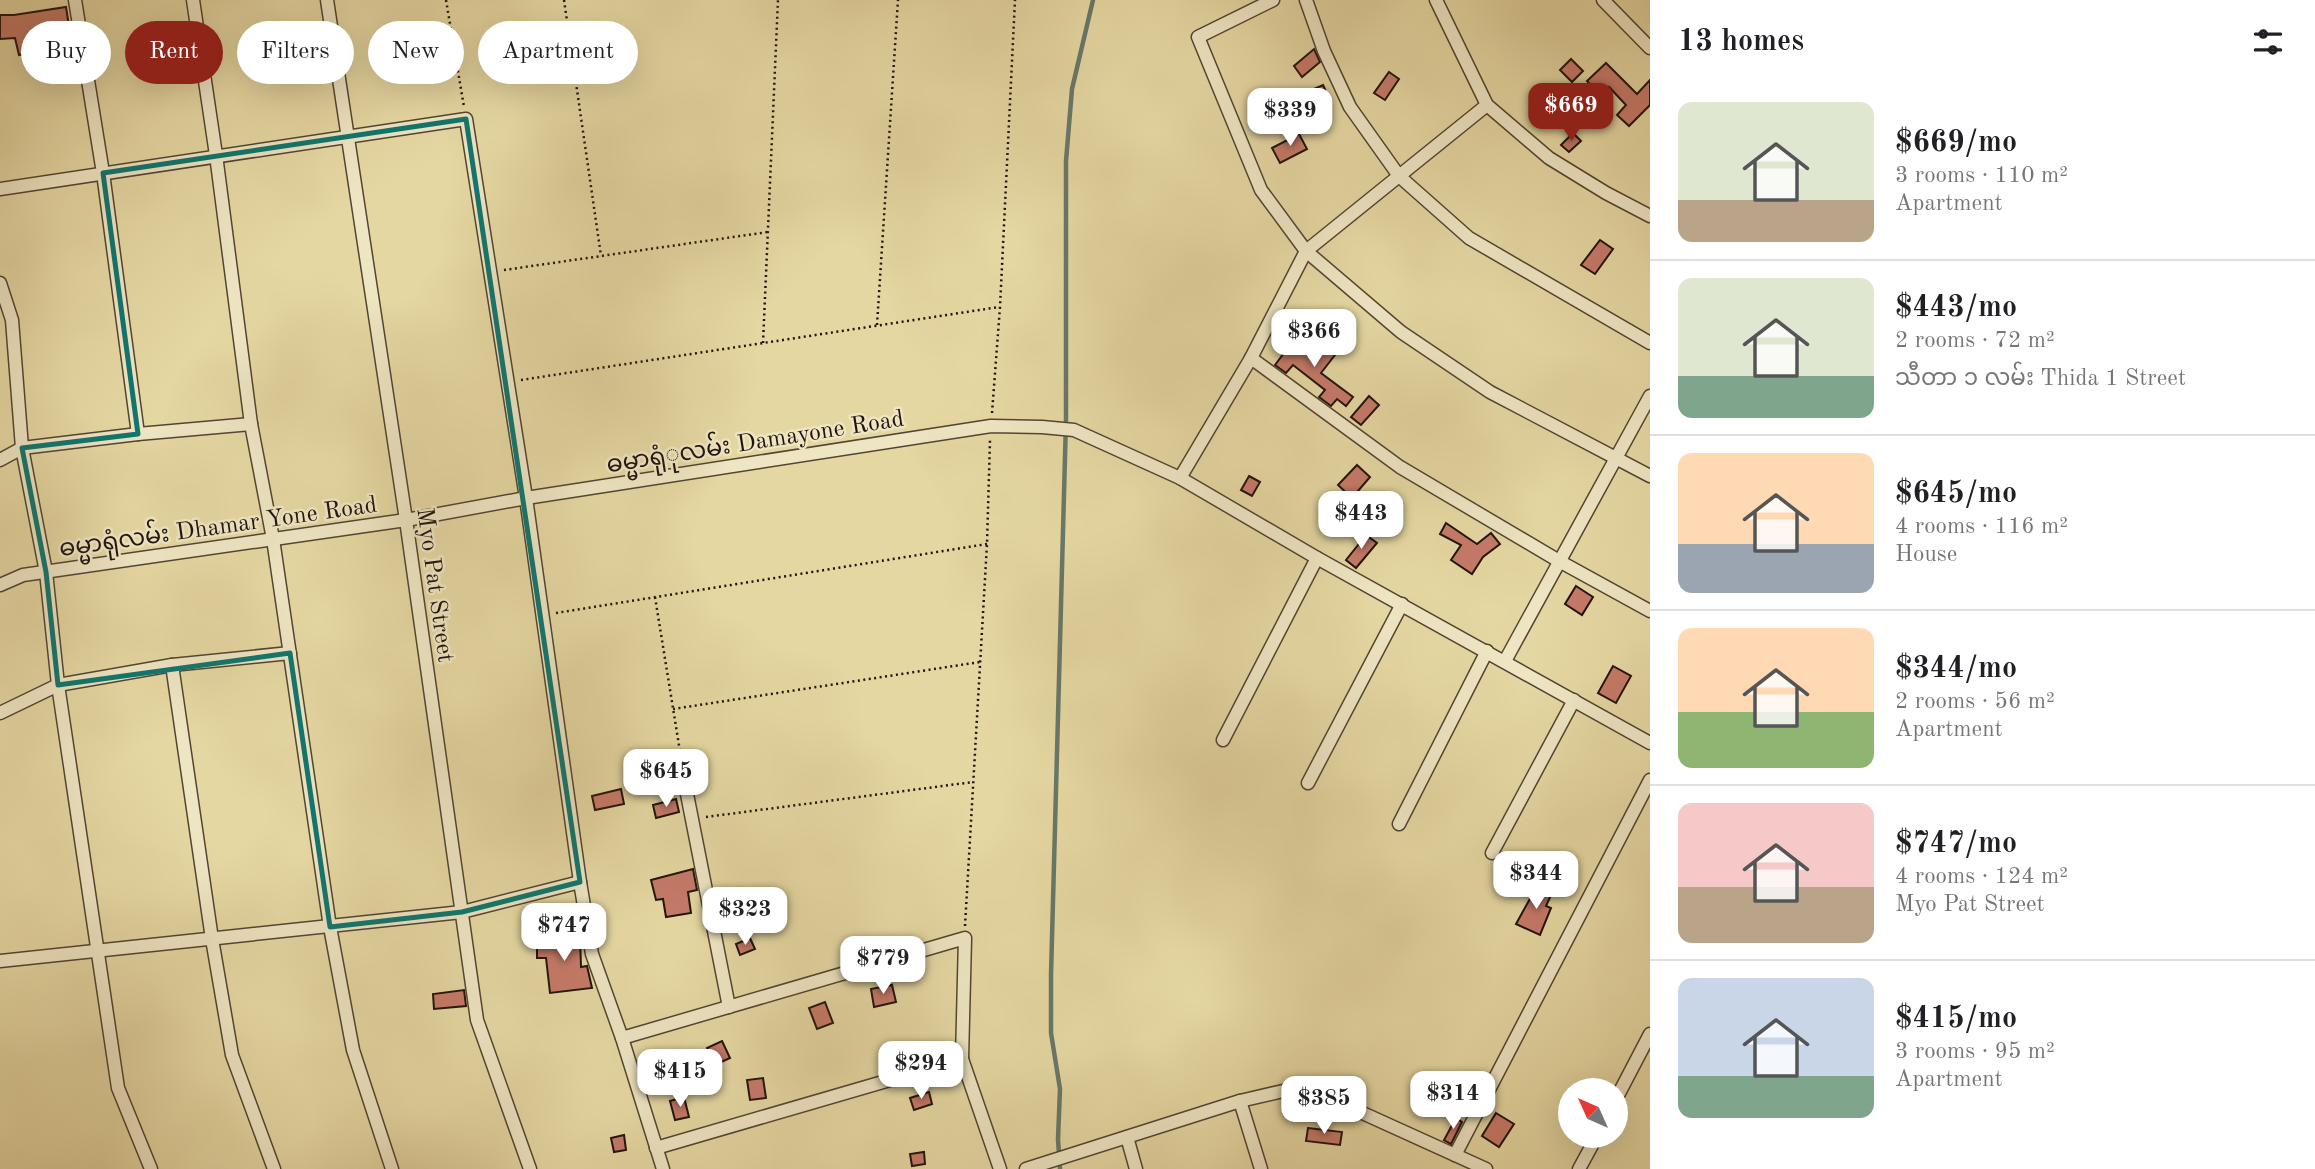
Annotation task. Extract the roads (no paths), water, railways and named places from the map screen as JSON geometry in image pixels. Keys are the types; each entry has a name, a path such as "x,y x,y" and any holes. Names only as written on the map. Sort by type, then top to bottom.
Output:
{"street":[{"path":"75,0 103,173 138,434"},
{"path":"193,0 251,424 273,539 330,927 353,1050 392,1169"},
{"name":"Myo Pat Street","path":"327,0 406,520 477,1020 530,1169"},
{"path":"1273,0 1198,37 1261,190 1306,251 1401,332 1490,392 1650,476"},
{"path":"1306,0 1324,51 1350,107 1398,176 1469,238 1650,343"},
{"path":"1437,0 1487,105 1549,158 1605,193 1650,216"},
{"path":"1603,0 1650,48"},
{"path":"1180,478 1251,358 1306,251 1487,105"},
{"path":"0,189 466,119 526,498 592,954 622,1038 663,1169"},
{"path":"0,283 12,320 22,448 46,572 58,685 118,1088 151,1169"},
{"path":"1251,358 1400,467 1650,611"},
{"path":"1505,661 1650,396"},
{"path":"0,460 22,448 251,424"},
{"name":"ဓမ္မာရုံုလမ်း Damayone Road","path":"526,498 991,426 1074,430 1180,478 1317,558 1650,743"},
{"name":"ဓမ္မာရုံလမ်း Dhamar Yone Road","path":"0,585 23,575 406,520 526,498"},
{"path":"1223,740 1317,558"},
{"path":"1308,783 1402,604"},
{"path":"1399,824 1487,651"},
{"path":"0,713 58,685 172,665 290,653"},
{"path":"172,665 212,939 232,1055 274,1169"},
{"path":"1492,853 1574,700"},
{"path":"1455,1156 1650,780"},
{"path":"685,784 729,1007"},
{"path":"0,961 462,912 580,883"},
{"path":"622,1038 965,939 962,1059 1000,1169"},
{"path":"1627,1078 1650,1034"},
{"path":"656,1148 962,1059"},
{"path":"1026,1169 1240,1101 1296,1088 1314,1091 1486,1169"},
{"path":"1240,1101 1261,1169"},
{"path":"1127,1137 1136,1169"},
{"path":"1579,1169 1590,1148"}],"waterway":[{"path":"1060,1169 1060,1089 1051,1033 1051,975 1066,420 1066,161 1072,89 1093,0"}]}
